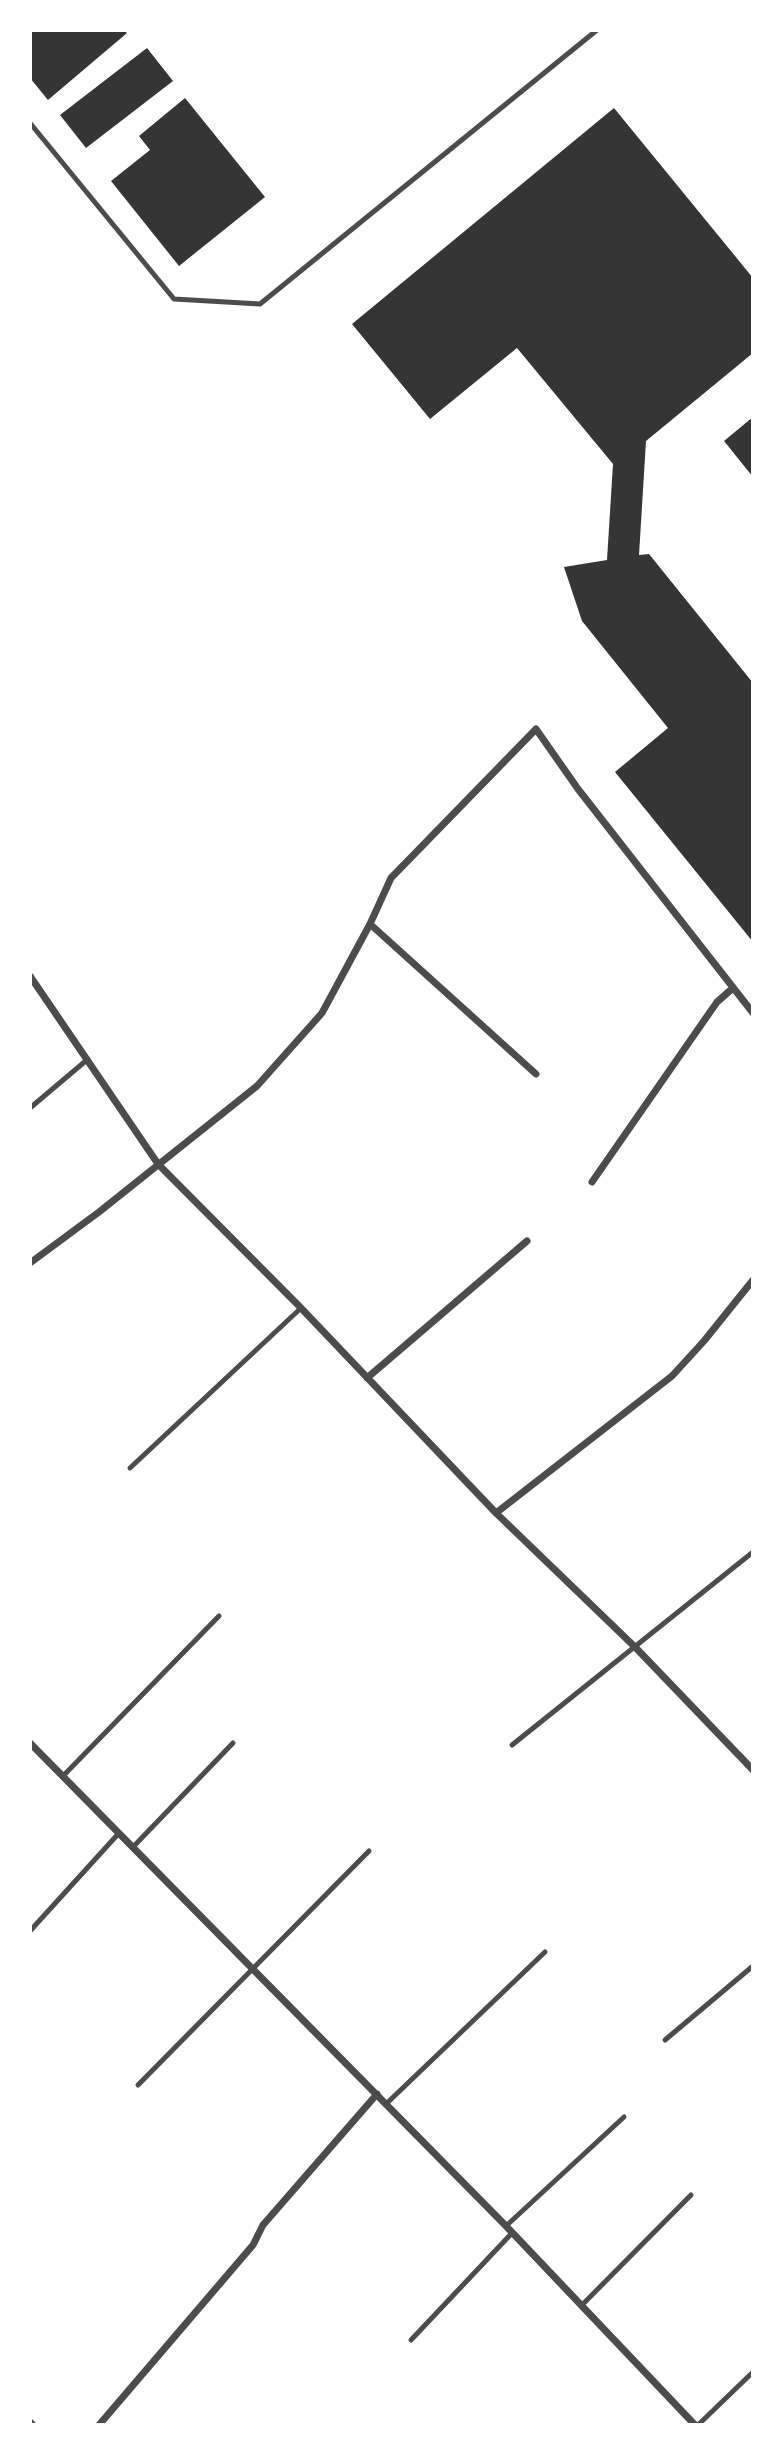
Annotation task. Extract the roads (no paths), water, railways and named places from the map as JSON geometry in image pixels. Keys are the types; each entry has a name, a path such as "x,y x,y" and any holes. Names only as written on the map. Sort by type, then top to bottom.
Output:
{"street":[{"path":"30,1263 99,1212 257,1086 322,1013 370,924 391,878 536,729 578,789 753,1013"},
{"path":"370,924 536,1074"},
{"path":"30,976 158,1164 301,1308 496,1513 636,1648 753,1770"},
{"path":"30,996 39,988"},
{"path":"593,1182 717,1002 733,988"},
{"path":"367,1378 527,1241"},
{"path":"496,1513 672,1376 753,1280"},
{"path":"30,1743 377,2094 697,2425"},
{"path":"99,2425 253,2245 263,2225 377,2094"}],"lane":[{"path":"30,123 174,299 260,304 597,30"},
{"path":"30,1108 89,1059"},
{"path":"130,1468 301,1308"},
{"path":"512,1745 753,1552"},
{"path":"63,1776 219,1616"},
{"path":"133,1847 233,1743"},
{"path":"30,1931 119,1833"},
{"path":"138,2085 369,1852"},
{"path":"386,2104 545,1952"},
{"path":"665,2040 753,1966"},
{"path":"506,2226 624,2117"},
{"path":"582,2305 691,2195"},
{"path":"411,2340 512,2233"},
{"path":"697,2425 753,2372"}]}
